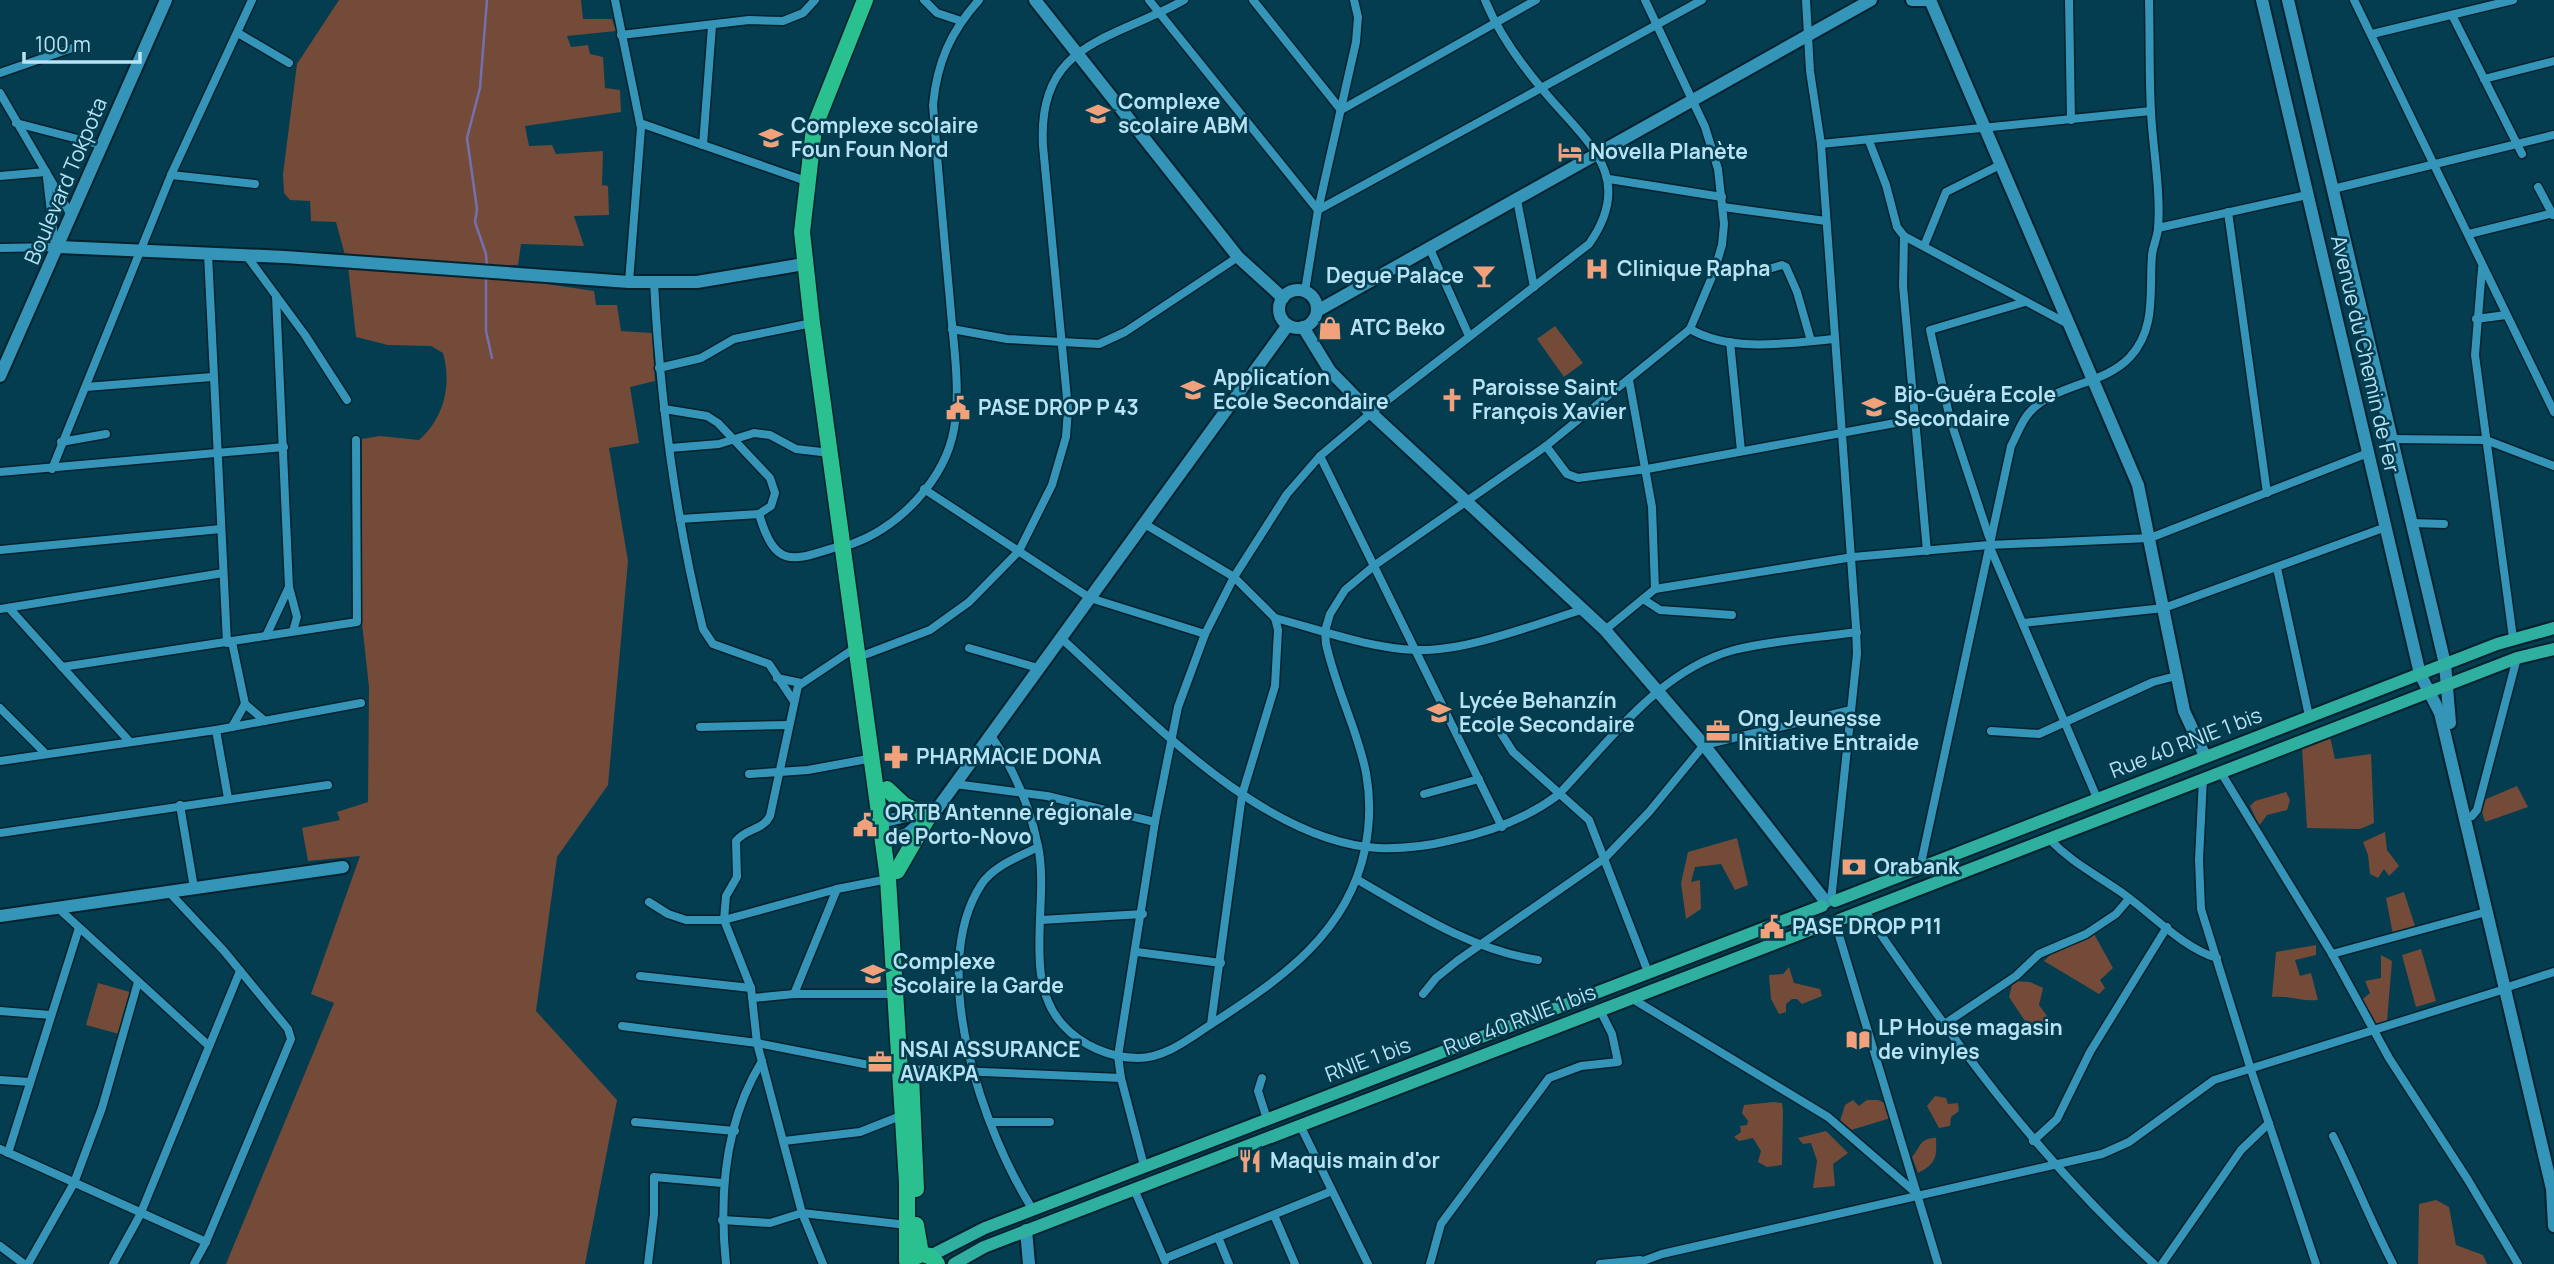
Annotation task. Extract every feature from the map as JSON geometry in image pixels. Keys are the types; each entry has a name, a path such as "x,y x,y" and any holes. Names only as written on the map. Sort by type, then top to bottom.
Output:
{"highway":[{"path":"848,544 830,453 802,232 806,181 820,109 865,0"},
{"path":"876,0 825,125 812,206 820,320 873,758 887,820"},
{"path":"862,650 887,789 906,1069 903,1115 907,1226 920,1260"},
{"path":"887,789 904,805 928,814 892,875 896,994 917,1168 916,1230 920,1260"}],"main road":[{"name":"Rue 40 RNIE 1 bis","path":"1829,903 2513,638 2554,628"},
{"name":"Rue 40 RNIE 1 bis","path":"954,1264 984,1247 1026,1230 1834,922 2220,771 2517,658 2554,649"},
{"path":"1829,903 1843,909 1834,922 1822,918 1829,903"},
{"name":"RNIE 1 bis","path":"920,1260 985,1228 1829,903"}],"street":[{"name":"Boulevard Tokpota","path":"1,369 166,0"},
{"path":"52,468 171,175 252,0"},
{"path":"615,0 640,123 640,160 629,282"},
{"path":"621,35 749,20 793,19 814,0"},
{"path":"924,0 937,13 961,21"},
{"path":"759,514 777,553 785,556 807,556 881,532 913,505 940,465 954,429 956,397 933,104 937,70 961,21 979,0"},
{"path":"1035,0 1238,257 1283,298"},
{"path":"1149,0 1318,209"},
{"path":"823,1264 802,1213 757,1042 751,988 724,920 726,896 737,877 736,841 767,821 782,771 793,700 801,683 862,650 930,630 957,614 1018,551 1052,485 1066,437 1068,409 1042,117 1051,83 1077,54 1095,41 1184,0"},
{"path":"1254,0 1341,110"},
{"path":"1305,291 1318,209 1356,42 1355,2 1365,0"},
{"path":"1144,1166 1121,1078 1118,1056 1137,952 1155,822 1172,738 1183,688 1205,635 1234,577 1287,494 1320,456 1469,336 1590,244 1601,228 1609,205 1609,179 1599,154 1541,88 1495,23 1485,0"},
{"path":"1341,110 1536,0"},
{"path":"990,734 1007,758 1022,794 1038,847 1042,992 1048,1006 1062,1024 1084,1044 1118,1056 1140,1058 1159,1054 1274,983 1309,952 1335,919 1358,880 1370,811 1366,763 1329,658 1325,631 1337,601 1375,565 1546,446 1690,330 1714,272 1722,245 1723,207 1714,148 1655,26 1646,0"},
{"path":"1318,209 1702,0"},
{"path":"1806,0 1807,37 1821,145 1857,632 1829,903"},
{"path":"1317,311 1315,299 1305,291 1295,290 1283,298 1280,316 1288,325 1303,327 1310,324 1317,311 1869,2 1881,0"},
{"path":"1912,0 1928,0 2138,485 2184,711 2205,756"},
{"path":"2069,0 2071,120"},
{"path":"1920,868 2011,446 2029,413 2045,399 2094,381 2129,358 2142,338 2152,303 2152,256 2158,228 2151,111 2149,0"},
{"name":"Avenue du Chemin de Fer","path":"2262,0 2420,674 2444,711"},
{"name":"Avenue du Chemin de Fer","path":"2288,0 2445,664 2444,711"},
{"path":"2354,0 2554,412"},
{"path":"2372,34 2513,0"},
{"path":"2452,15 2522,154"},
{"path":"703,145 712,26"},
{"path":"238,33 289,63"},
{"path":"0,73 78,46"},
{"path":"2484,79 2554,61"},
{"path":"0,93 71,215"},
{"path":"1821,145 2151,111"},
{"path":"16,123 101,145"},
{"path":"640,123 806,181"},
{"path":"2333,189 2554,135"},
{"path":"1869,141 1886,185 1897,227 1903,236 2068,324"},
{"path":"1924,246 1933,216 1946,191 2000,165"},
{"path":"0,176 46,172"},
{"path":"46,172 57,247"},
{"path":"171,175 255,184"},
{"path":"1609,179 1722,197"},
{"path":"2469,234 2553,215 2538,187"},
{"path":"2158,228 2307,195"},
{"path":"1517,200 1534,286"},
{"path":"1723,207 1826,221"},
{"path":"2228,212 2267,493"},
{"path":"1903,236 1903,286 1927,551"},
{"path":"0,248 57,247 246,255 510,271 629,282 735,278 804,264"},
{"path":"1430,249 1469,336"},
{"path":"208,254 216,451 229,642 245,704 265,722"},
{"path":"246,255 347,400"},
{"path":"952,328 1007,339 1099,344 1111,340 1238,257"},
{"path":"1755,272 1782,265 1786,267 1797,292 1811,341"},
{"path":"2482,265 2474,355 2513,638"},
{"path":"654,282 659,368 680,519 706,638 713,644 765,661 793,700"},
{"path":"276,296 289,587 297,617 293,631"},
{"path":"2025,302 1930,330 1950,419 1989,541 2097,798"},
{"path":"2476,318 2506,315"},
{"path":"659,368 701,358 734,339 812,323"},
{"path":"889,840 907,834 955,784 1288,325"},
{"path":"1303,327 1330,371 1371,413 1605,630 1659,690 1829,903"},
{"path":"1690,330 1702,337 1730,342 1834,339"},
{"path":"1730,342 1741,451"},
{"path":"86,387 212,377"},
{"path":"1629,380 1647,469 1655,589"},
{"path":"664,409 707,416 773,484 774,500 759,514 680,519"},
{"path":"1546,446 1572,477 1647,469 1917,419"},
{"path":"670,448 704,446 754,433 769,435 796,449 830,453"},
{"path":"61,442 107,434"},
{"path":"2392,439 2486,440 2554,466"},
{"path":"62,667 359,620 356,440"},
{"path":"0,472 284,447"},
{"path":"1605,630 1655,589 1853,557 1927,551 1989,541 2150,538 2368,453"},
{"path":"1320,456 1502,827"},
{"path":"924,489 1090,598 1205,635"},
{"path":"1143,523 1234,577 1275,618 1375,645 1416,650 1458,645 1584,610"},
{"path":"2412,523 2444,524"},
{"path":"2023,623 2164,608 2386,527"},
{"path":"0,550 221,529"},
{"path":"2277,568 2309,716"},
{"path":"4,609 223,573"},
{"path":"266,636 289,587"},
{"path":"1643,599 1660,610 1732,615"},
{"path":"4,609 62,667 129,741"},
{"path":"1211,1024 1242,794 1275,686 1279,645 1275,618"},
{"path":"1061,638 1172,738 1242,794 1301,828 1366,846 1403,848 1435,844 1502,827 1523,818 1558,795 1659,690 1690,669 1733,651 1857,632"},
{"path":"969,649 1038,668"},
{"path":"2472,816 2477,810 2517,658"},
{"path":"1991,731 2039,734 2152,682 2176,676"},
{"path":"777,678 801,683"},
{"path":"0,761 216,730 361,703"},
{"path":"232,727 245,704"},
{"path":"0,708 45,753"},
{"path":"1423,994 1446,970 1605,858 1650,812 1704,745 1851,710"},
{"path":"2444,711 2472,816 2552,1189 2554,1226"},
{"path":"2444,711 2486,912 2508,988 2554,1177"},
{"path":"1494,722 1513,752 1558,795 1590,820 1648,972"},
{"path":"700,726 789,725"},
{"path":"216,730 228,798"},
{"path":"749,774 808,770 873,758"},
{"path":"2220,771 2332,954 2373,1031 2518,1264"},
{"path":"2203,778 2200,899 2250,1070 2316,1264"},
{"path":"1424,794 1479,779"},
{"path":"955,784 1047,796 1155,822"},
{"path":"0,833 328,785"},
{"path":"180,805 194,888"},
{"path":"887,820 928,814"},
{"path":"2048,838 2077,866 2119,890 2128,900 2167,928 2217,958"},
{"path":"1033,1210 1014,1179 973,1072 966,1051 960,1008 962,945 969,913 981,884 998,868 1038,847"},
{"path":"0,916 343,867"},
{"path":"649,902 668,914 686,920 724,920 892,875"},
{"path":"1358,880 1422,917 1481,946 1507,955 1538,960"},
{"path":"794,994 837,889"},
{"path":"167,891 240,971 288,1029 291,1039 206,1242 194,1264"},
{"path":"1943,1025 2016,976 2039,954 2085,934 2116,914 2128,900"},
{"path":"58,908 209,1046"},
{"path":"1864,910 1943,1025 2033,1141 2101,1216 2154,1264"},
{"path":"2332,954 2486,912"},
{"path":"1041,920 1143,914"},
{"path":"1834,922 1938,1264"},
{"path":"79,928 30,1082 4,1151 206,1242"},
{"path":"2033,1141 2057,1119 2090,1052 2167,928"},
{"path":"1137,952 1221,963"},
{"path":"113,1264 140,1214 240,971"},
{"path":"1635,1264 2056,1166 2113,1150 2129,1142 2206,1084 2554,972"},
{"path":"640,976 751,988"},
{"path":"0,1246 26,1264 74,1183 102,1108 138,982"},
{"path":"753,999 794,994 896,994"},
{"path":"1631,998 1828,1117 1918,1196"},
{"path":"1430,1264 1441,1224 1549,1077 1581,1066 1618,1062 1612,1034 1600,1010"},
{"path":"0,1011 51,1015"},
{"path":"622,1026 757,1042 869,1065 906,1069 1121,1078"},
{"path":"726,1264 722,1183 748,1086 762,1061"},
{"path":"1262,1078 1258,1091 1267,1119"},
{"path":"0,1080 30,1082"},
{"path":"785,1142 860,1132 903,1115"},
{"path":"635,1122 735,1131"},
{"path":"992,1122 1050,1122"},
{"path":"2162,1264 2241,1150 2269,1123"},
{"path":"1300,1125 1368,1264"},
{"path":"2333,1136 2360,1189 2375,1232 2393,1264"},
{"path":"648,1264 654,1214 654,1177 722,1183"},
{"path":"1134,1189 1165,1262 1218,1237 1332,1191"},
{"path":"722,1220 770,1223 802,1213 907,1226"},
{"path":"1274,1214 1295,1264"},
{"path":"1026,1230 1030,1264"},
{"path":"1218,1237 1229,1264"},
{"path":"1600,1264 1647,1262"}],"shaded area":[{"path":"339,0 581,0 583,19 612,19 616,31 567,36 571,47 588,45 590,54 603,57 605,88 620,90 621,112 525,126 529,146 552,145 556,154 603,151 602,185 608,186 609,215 574,216 584,246 521,244 518,265 508,265 507,278 594,291 596,305 617,305 621,331 652,333 655,381 630,387 639,443 609,448 628,561 608,785 557,857 536,1011 617,1100 585,1264 226,1264 334,1003 311,994 360,856 308,861 302,828 340,820 337,812 368,802 369,687 362,623 362,439 380,436 419,440 435,422 446,389 443,353 431,346 388,345 356,337 348,266 336,222 311,221 310,201 290,200 284,193 283,174 297,64"},
{"path":"1555,326 1583,363 1564,377 1537,339"},
{"path":"2330,737 2335,759 2371,754 2374,823 2360,829 2307,828 2302,748"},
{"path":"2517,786 2528,807 2485,822 2479,802"},
{"path":"2286,792 2290,800 2287,810 2267,815 2259,826 2250,806 2255,801"},
{"path":"2385,832 2387,850 2399,866 2389,876 2384,869 2378,878 2370,874 2368,855 2363,842"},
{"path":"1737,838 1748,885 1735,890 1721,864 1695,867 1691,882 1700,880 1701,909 1686,919 1681,883 1688,852"},
{"path":"2404,892 2416,929 2393,935 2386,898"},
{"path":"2094,934 2113,968 2100,980 2105,988 2099,994 2044,961 2051,954"},
{"path":"2316,945 2316,955 2295,960 2300,976 2311,973 2318,1000 2272,997 2276,952"},
{"path":"2421,949 2436,1001 2416,1007 2402,955"},
{"path":"2381,955 2392,961 2387,1021 2370,1025 2358,1003 2370,993 2365,981 2381,978"},
{"path":"1789,967 1794,983 1820,989 1822,996 1802,1004 1797,999 1792,999 1786,1004 1786,1012 1779,1014 1771,999 1769,975 1783,974"},
{"path":"2013,981 2030,982 2043,988 2039,1005 2050,1020 2033,1033 2009,997"},
{"path":"98,983 130,992 119,1034 86,1025"},
{"path":"1935,1096 1946,1098 1948,1104 1958,1103 1959,1111 1951,1117 1950,1126 1939,1128 1927,1106"},
{"path":"1853,1100 1859,1106 1867,1100 1878,1100 1890,1105 1894,1117 1851,1130 1840,1121 1845,1105"},
{"path":"1782,1103 1782,1165 1767,1167 1758,1162 1761,1151 1753,1138 1739,1141 1734,1137 1741,1132 1740,1126 1747,1125 1748,1121 1742,1113 1744,1105"},
{"path":"1826,1131 1848,1153 1833,1164 1835,1186 1813,1188 1817,1161 1811,1143 1803,1144 1798,1138"},
{"path":"1936,1138 1934,1159 1918,1173 1912,1157 1923,1141"},
{"path":"2436,1200 2449,1207 2456,1245 2483,1255 2487,1264 2418,1264 2419,1204"}],"waterway":[{"path":"487,0 480,88 467,138 477,209 475,222 486,254 487,268"},
{"path":"486,274 486,331 492,358"}],"place":[{"name":"Complexe scolaire ABM","path":"1098,114"},
{"name":"Complexe scolaire Foun Foun Nord","path":"771,138"},
{"name":"Novella Planète","path":"1570,152"},
{"name":"Clinique Rapha","path":"1597,269"},
{"name":"Degue Palace","path":"1484,276"},
{"name":"ATC Beko","path":"1330,328"},
{"name":"Applicatíon Ecole Secondaire","path":"1193,390"},
{"name":"Paroisse Saint François Xavier","path":"1452,400"},
{"name":"Bio-Guéra Ecole Secondaire","path":"1874,407"},
{"name":"PASE DROP P 43","path":"958,408"},
{"name":"Lycée Behanzín Ecole Secondaire","path":"1439,713"},
{"name":"Ong Jeunesse Initiative Entraide","path":"1718,731"},
{"name":"PHARMACIE DONA","path":"896,757"},
{"name":"ORTB Antenne régionale de Porto-Novo","path":"865,825"},
{"name":"Orabank","path":"1854,867"},
{"name":"PASE DROP P11","path":"1772,927"},
{"name":"Complexe Scolaire la Garde","path":"873,974"},
{"name":"LP House magasin de vinyles","path":"1858,1040"},
{"name":"NSAI ASSURANCE AVAKPA","path":"880,1062"},
{"name":"Maquis main d'or","path":"1250,1161"}]}
